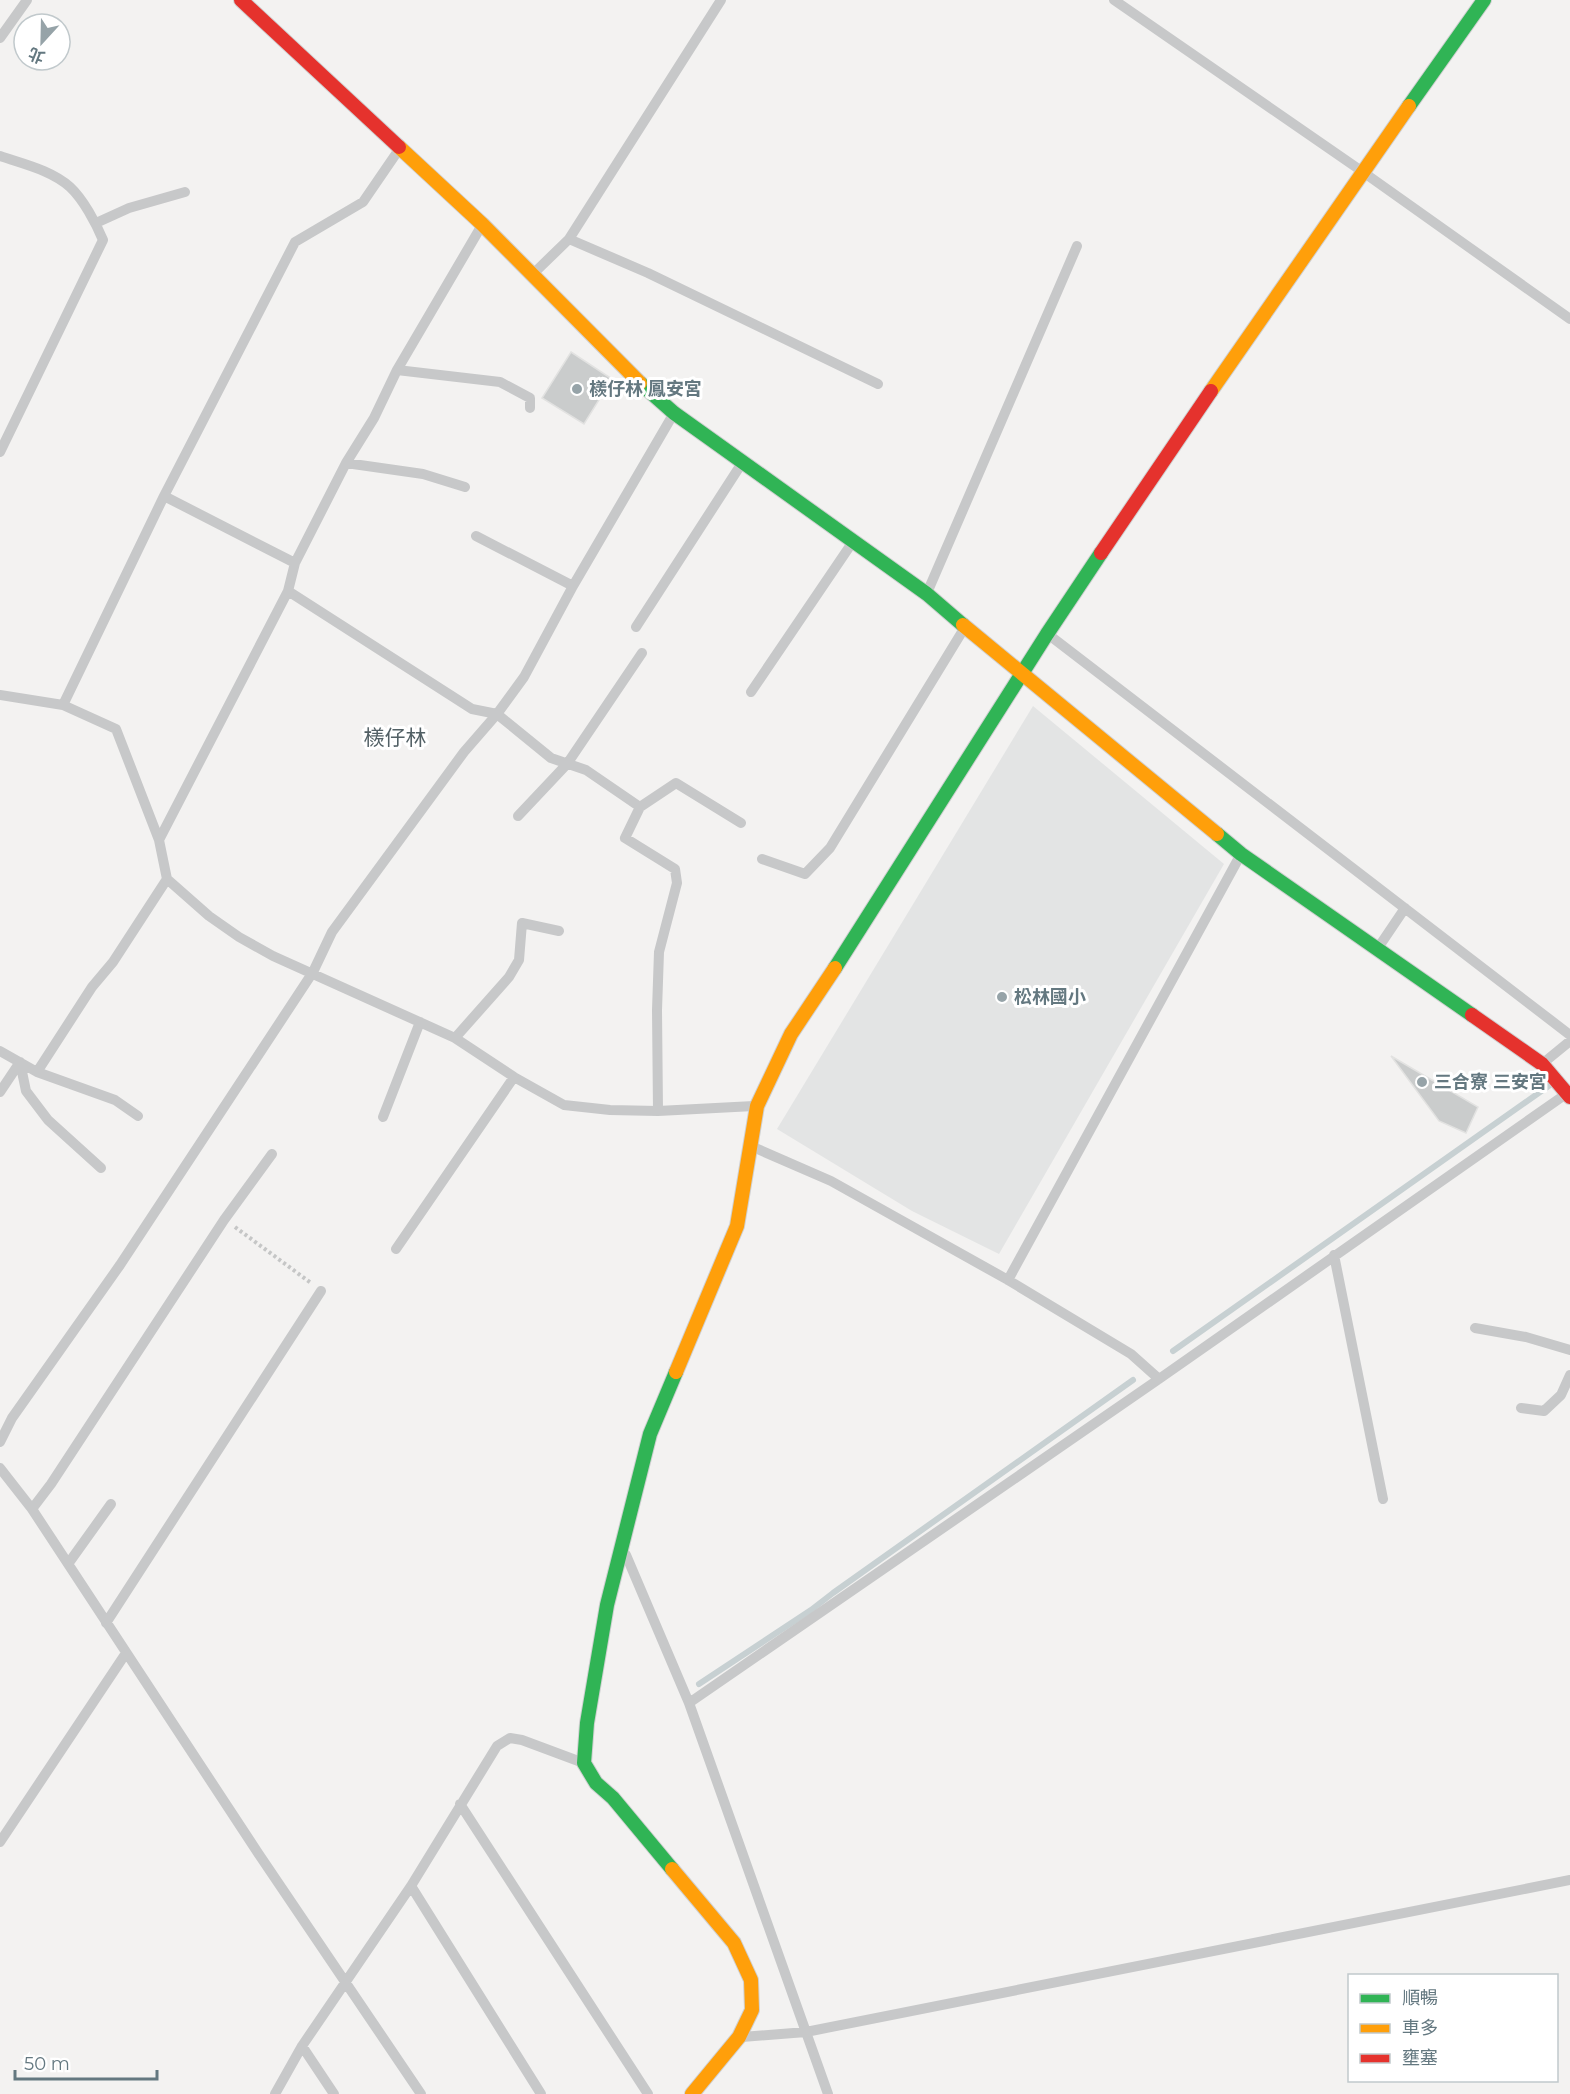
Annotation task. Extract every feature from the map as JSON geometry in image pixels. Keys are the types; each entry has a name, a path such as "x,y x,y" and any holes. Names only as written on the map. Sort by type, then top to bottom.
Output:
{"street":[{"path":"241,0 482,224 641,384 674,413 927,594 1241,854 1542,1065 1568,1096"},
{"path":"692,2094 739,2037 752,2010 751,1980 734,1943 613,1798 596,1783 584,1763 587,1723 607,1605 655,1418 737,1226 758,1106 791,1034 857,935 1047,634 1234,356 1484,0"}],"lane":[{"path":"0,38 27,0"},
{"path":"531,275 569,239 721,0"},
{"path":"1114,0 1570,319"},
{"path":"63,705 164,496 295,242 363,202 400,148"},
{"path":"0,156 47,173 70,188 96,223 103,240 0,452"},
{"path":"96,223 129,208 185,192"},
{"path":"159,840 288,591 295,563 346,463 374,418 397,370 482,224"},
{"path":"569,239 648,273 878,384"},
{"path":"927,594 1077,246"},
{"path":"397,370 500,382 530,398 530,408"},
{"path":"0,1442 12,1418 120,1265 313,972 332,932 464,752 497,714 524,677 573,586 674,413"},
{"path":"636,627 742,462"},
{"path":"346,463 423,474 465,487"},
{"path":"164,496 295,563"},
{"path":"476,536 573,586"},
{"path":"751,692 853,540"},
{"path":"288,591 472,709 497,714 551,758 586,770 640,807"},
{"path":"762,859 805,874 830,848 965,627"},
{"path":"1047,634 1570,1035"},
{"path":"518,816 567,764 642,653"},
{"path":"0,695 63,705 116,729 159,840 167,879 209,916 239,937 273,956 313,972 455,1038 514,1077 564,1105 658,1112 758,1106"},
{"path":"658,1112 659,952 677,883 675,869 625,838 640,807 676,783 741,823"},
{"path":"1008,1280 1241,854"},
{"path":"37,1072 92,987 113,962 167,879"},
{"path":"1376,950 1405,908"},
{"path":"455,1038 509,977 519,960 522,923 559,931"},
{"path":"383,1117 420,1022"},
{"path":"1542,1065 1570,1041"},
{"path":"0,1051 37,1072 116,1101 138,1116"},
{"path":"0,1092 20,1062"},
{"path":"20,1062 26,1091 43,1113 101,1168"},
{"path":"396,1249 514,1077"},
{"path":"689,1703 1159,1379 1334,1255 1568,1096"},
{"path":"750,1145 831,1181 1008,1280 1131,1354 1159,1379"},
{"path":"32,1509 51,1484 224,1220 272,1154"},
{"path":"1334,1255 1383,1499"},
{"path":"106,1623 321,1291"},
{"path":"1474,1328 1526,1337 1570,1350"},
{"path":"1521,1408 1544,1411 1566,1396 1570,1375"},
{"path":"0,1468 32,1509 69,1564 106,1623 421,2094"},
{"path":"69,1564 111,1504"},
{"path":"622,1546 689,1703 828,2094"},
{"path":"0,1842 126,1653"},
{"path":"275,2094 302,2046 411,1886 497,1746 510,1738 522,1740 584,1763"},
{"path":"460,1804 648,2094"},
{"path":"739,2037 806,2032 1570,1880"},
{"path":"411,1886 541,2094"},
{"path":"302,2046 334,2094"}],"path":[{"path":"224,1220 321,1291"}],"shaded area":[{"name":"松林國小","path":"1033,706 1224,864 999,1254 912,1211 777,1129"}],"building":[{"name":"檨仔林 鳳安宮","path":"571,352 612,379 584,424 542,398"},
{"name":"三合寮 三安宮","path":"1391,1056 1478,1107 1466,1133 1439,1121"}],"waterway":[{"path":"1173,1351 1550,1085"},
{"path":"699,1684 811,1610 1133,1380"}],"traffic: fast":[{"path":"1409,106 1484,0"},
{"path":"640,383 674,413 927,594 963,625"},
{"path":"835,968 1101,553"},
{"path":"1217,834 1241,854 1472,1015"},
{"path":"672,1869 613,1798 596,1783 584,1763 587,1723 607,1605 650,1434 676,1372"}],"traffic: slow":[{"path":"1211,391 1409,106"},
{"path":"399,147 482,224 640,383"},
{"path":"963,625 1217,834"},
{"path":"676,1372 737,1226 757,1106 791,1034 835,968"},
{"path":"672,1869 734,1943 751,1980 752,2010 739,2037 692,2094"}],"traffic: jam":[{"path":"241,0 399,147"},
{"path":"1101,553 1211,391"},
{"path":"1472,1015 1542,1064 1570,1097"}],"place":[{"name":"檨仔林 鳳安宮","path":"577,389"},
{"name":"松林國小","path":"1002,997"},
{"name":"三合寮 三安宮","path":"1422,1082"}],"district":[{"name":"檨仔林","path":"395,737"}]}
